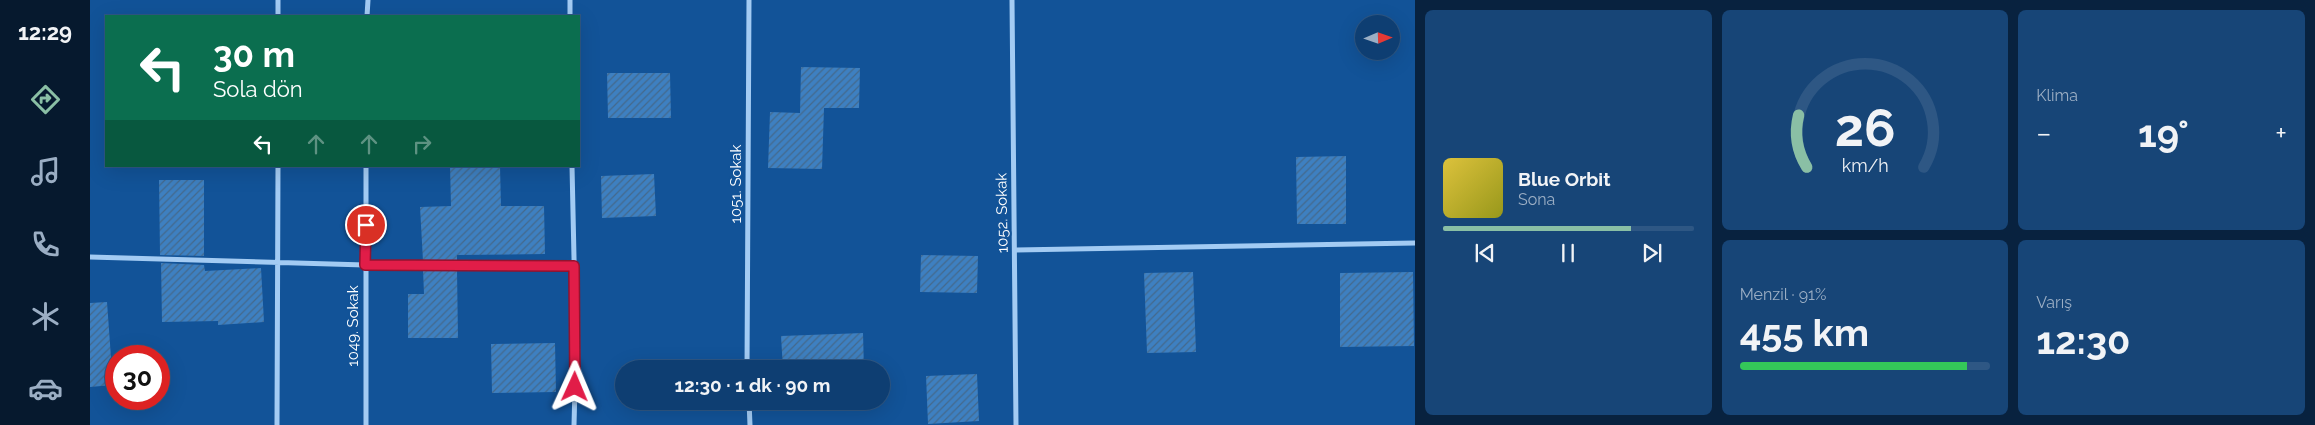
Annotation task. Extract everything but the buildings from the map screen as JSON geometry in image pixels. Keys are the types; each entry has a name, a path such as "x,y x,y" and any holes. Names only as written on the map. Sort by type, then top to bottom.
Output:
{"street":[{"path":"278,0 278,15"},
{"path":"367,15 368,0"},
{"path":"570,0 570,15"},
{"name":"1051. Sokak","path":"747,360 749,0"},
{"name":"1052. Sokak","path":"1012,0 1016,425"},
{"path":"277,425 278,167"},
{"name":"1049. Sokak","path":"366,167 366,425"},
{"path":"572,167 574,425"},
{"path":"1015,250 1415,243"},
{"path":"90,257 365,265 574,266"},
{"path":"749,410 750,425"}],"route":[{"path":"366,225 365,265 574,266 575,387"}]}
